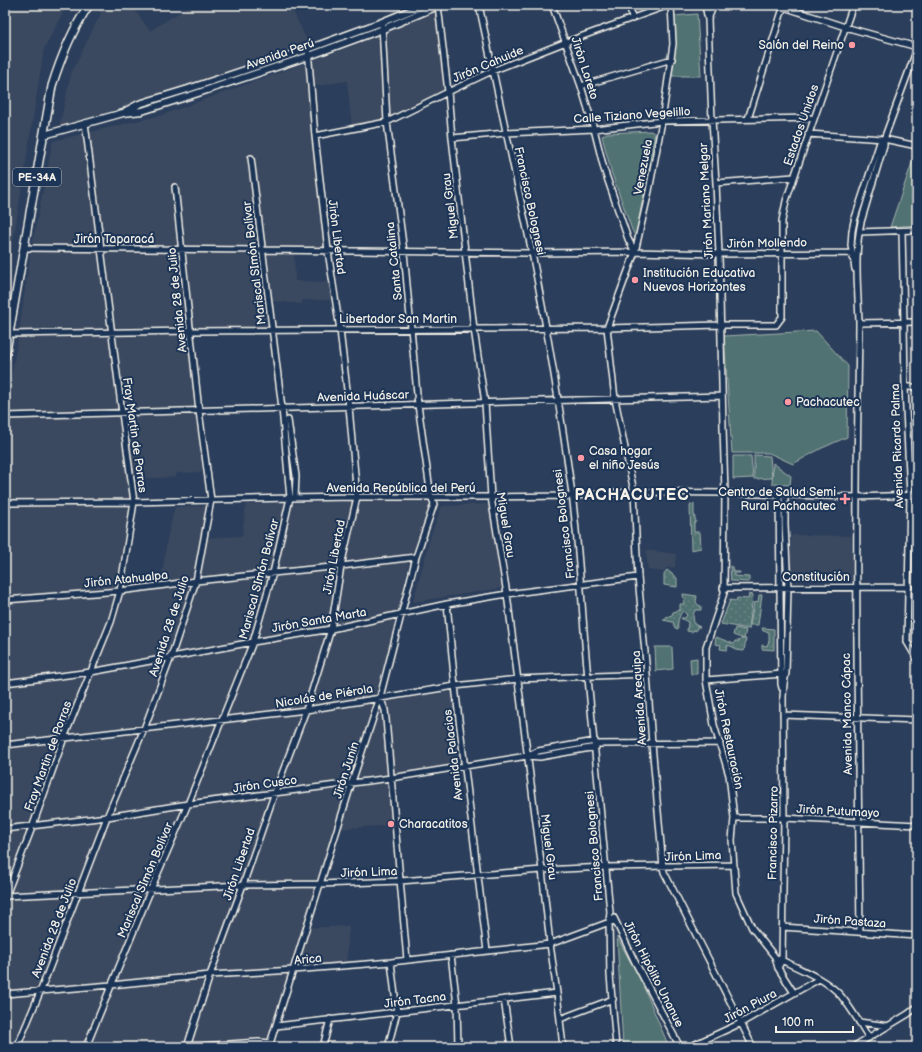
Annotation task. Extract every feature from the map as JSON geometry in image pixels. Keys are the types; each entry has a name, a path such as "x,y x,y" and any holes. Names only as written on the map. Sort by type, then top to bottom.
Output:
{"highway":[{"name":"PE-34A","path":"5,357 52,86 59,63 69,40 79,19 89,5"}],"main road":[{"name":"Avenida Perú","path":"122,113 139,104 382,26 424,5"},
{"name":"Avenida Perú","path":"44,135 122,113 142,111 309,56 382,26 439,5"}],"street":[{"name":"Miguel Grau","path":"439,5 452,138 474,329 485,403 491,497 507,594 563,1047"},
{"name":"Francisco Bolognesi","path":"479,5 532,253 546,328 572,496 582,584 588,676 610,912 610,975 616,1047"},
{"name":"Jirón Loreto","path":"552,5 581,86 604,169 628,239 635,252"},
{"path":"630,5 632,18"},
{"name":"Jirón Cahuide","path":"315,136 387,122 492,71 566,42 670,5"},
{"name":"Venezuela","path":"607,328 635,252 649,190 672,59 673,44 670,5"},
{"name":"Jirón Mariano Melgar","path":"705,5 708,20 719,254 725,493"},
{"path":"708,20 714,5"},
{"name":"Estados Unidos","path":"782,317 782,221 786,201 853,5"},
{"path":"748,119 784,6 845,27 917,48 884,139 884,145 859,232 858,284"},
{"name":"Santa Catalina","path":"382,26 387,122 404,252 418,405 431,497"},
{"name":"Jirón Libertad","path":"188,1047 210,975 275,792 306,710 331,629 341,566 357,498 349,406 340,330 328,251 315,136 308,49"},
{"path":"581,86 672,59"},
{"name":"Calle Tiziano Vegelillo","path":"452,138 506,133 594,129 662,121 814,118"},
{"name":"Fray Martin de Porras","path":"5,897 33,825 64,738 111,622 120,591 134,502 85,123"},
{"path":"808,134 884,139 917,146"},
{"path":"858,284 851,245 854,221 880,142 884,139"},
{"name":"Mariscal SImón Bolívar","path":"86,1047 110,985 188,804 253,642 273,573 292,498 251,158"},
{"path":"716,183 794,177"},
{"name":"Avenida 28 de Julio","path":"18,1047 171,657 196,581 211,500 199,410 175,187"},
{"path":"859,232 917,230"},
{"name":"Avenida Ricardo Palma","path":"902,231 905,387 910,495 907,642 917,659"},
{"name":"Jirón Taparacá","path":"24,248 532,253 635,252"},
{"name":"Jirón Mollendo","path":"635,252 719,254 852,253"},
{"name":"Avenida Manco Cápac","path":"858,284 859,323 856,497 860,932"},
{"name":"Libertador San Martin","path":"9,334 56,332 607,328 776,325 782,317"},
{"path":"859,323 917,322"},
{"name":"Avenida Arequipa","path":"607,328 615,399 634,492 638,577 648,674 652,744 664,872 753,1047"},
{"path":"905,387 917,387"},
{"name":"Avenida Huáscar","path":"5,416 722,396"},
{"path":"288,420 296,476 292,498"},
{"name":"Avenida República del Perú","path":"5,503 134,502 292,498 572,496 634,492 782,494 856,497 917,495"},
{"name":"Jirón Restauración","path":"725,493 724,593 706,647 706,680 714,725 729,775 734,818 732,840 736,893 752,928 775,957 778,968 794,993"},
{"name":"Francisco Pizarro","path":"782,494 780,587 784,674"},
{"name":"Francisco Pizarro","path":"778,968 782,960 784,818 783,697 781,684 784,674 788,588 782,494"},
{"name":"Jirón Junín","path":"270,1045 380,697 416,557 434,504 431,497"},
{"name":"Jirón Atahualpa","path":"5,600 120,591 196,581 416,557"},
{"name":"Jirón Santa Marta","path":"5,682 91,672 331,629 447,604 507,594 638,577"},
{"name":"Constitución","path":"724,588 909,587"},
{"name":"Avenida Palacios","path":"447,604 455,686 486,951"},
{"name":"Nicolás de Piérola","path":"5,745 306,710 455,686 518,679 648,674"},
{"path":"706,680 784,674"},
{"path":"380,697 386,714 407,960"},
{"path":"783,715 917,720"},
{"name":"Jirón Cusco","path":"5,829 107,817 275,792 391,778 528,756 538,751 595,744 720,743"},
{"name":"Jirón Putumayo","path":"734,818 784,818 917,825"},
{"name":"Jirón Lima","path":"5,897 243,885 400,881 542,870 606,867 663,867 734,864"},
{"name":"Jirón Hipólito Unanue","path":"610,912 679,1047"},
{"name":"Arica","path":"5,994 210,975 391,962 550,944 615,920"},
{"name":"Jirón Pastaza","path":"782,927 917,936"},
{"path":"451,956 456,1005 458,1047"},
{"name":"Jirón Restauración","path":"775,957 819,979 840,995 869,1038"},
{"path":"388,1047 397,1012 391,962"},
{"name":"Jirón Piura","path":"689,1047 741,1023 819,979"},
{"name":"Jirón Tacna","path":"276,1026 557,993"},
{"path":"504,999 511,1047"},
{"path":"560,1019 612,999"},
{"path":"853,1047 917,1007"},
{"path":"323,1047 330,1020"},
{"path":"859,1022 888,1026"},
{"path":"188,1047 258,1042 270,1045"},
{"path":"250,1047 270,1045"}],"shaded area":[{"path":"5,5 67,5 44,49 5,292"},
{"path":"98,5 131,5 150,31 191,5 290,5 310,47 59,128 71,74 101,13 96,8"},
{"path":"429,5 452,5 435,12"},
{"path":"628,5 669,5 669,9 631,22"},
{"path":"435,12 446,92 387,123 352,128 347,81 309,87 324,247 294,247 295,281 331,282 333,300 302,300 302,304 263,300 266,328 188,330 202,472 177,473 176,477 133,479 132,506 121,589 161,584 167,539 175,507 211,506 206,538 242,536 246,504 426,500 431,505 409,562 395,624 374,702 452,692 461,766 389,780 393,825 334,829 303,928 349,926 346,965 291,968 267,1047 5,1047 5,412 18,339 30,255 53,141 162,115 355,45"},
{"path":"489,504 502,588 413,602 432,532 442,506"},
{"path":"791,535 851,536 853,580 790,581"},
{"path":"646,550 676,554 675,567 665,568 666,572 648,570"}],"green space":[{"path":"697,14 701,76 671,76 675,48 674,16"},
{"path":"651,131 655,134 636,235 632,230 612,174 602,136 607,133"},
{"path":"915,154 917,154 917,225 890,227"},
{"name":"Pachacutec","path":"816,331 848,366 847,437 820,449 793,464 769,453 732,453 724,336"},
{"path":"754,455 770,456 772,478 754,479"},
{"path":"733,456 751,456 753,478 733,479"},
{"path":"773,463 791,476 790,485 772,484"},
{"path":"694,504 696,522 694,523 694,532 700,532 701,548 691,550 690,505"},
{"path":"730,566 732,567 733,572 740,572 734,573 734,576 749,577 749,582 731,581"},
{"path":"667,570 677,578 677,587 664,585 664,574"},
{"path":"683,594 697,596 696,602 701,606 701,610 695,610 693,615 694,624 700,627 697,627 696,631 687,631 688,622 681,618 685,618 687,615 683,611 680,615 678,629 675,628 673,622 663,620 672,615 673,612 680,610 680,604 684,604"},
{"path":"749,594 753,595 749,629 721,624 730,600 736,601 737,598 748,599"},
{"path":"759,595 762,595 758,625 750,625 754,603 758,602"},
{"path":"735,628 746,630 744,639 733,635"},
{"path":"762,628 774,629 774,650 762,649 762,645 767,646 769,642 769,632 763,631"},
{"path":"716,637 734,644 735,641 746,639 744,651 735,650 735,648 728,645 727,650 720,649 721,645 715,644"},
{"path":"655,647 672,647 673,669 656,671"},
{"path":"697,658 697,674 691,674 690,659"},
{"path":"617,937 642,983 669,1047 623,1047"}],"place":[{"name":"Salón del Reino","path":"852,45"},
{"name":"Institución Educativa Nuevos Horizontes","path":"635,280"},
{"name":"Pachacutec","path":"788,402"},
{"name":"Casa hogar el niño Jesús","path":"581,458"},
{"name":"Centro de Salud Semi Rural Pachacutec","path":"845,499"},
{"name":"Characatitos","path":"391,824"}],"district":[{"name":"PACHACUTEC","path":"632,494"}]}
